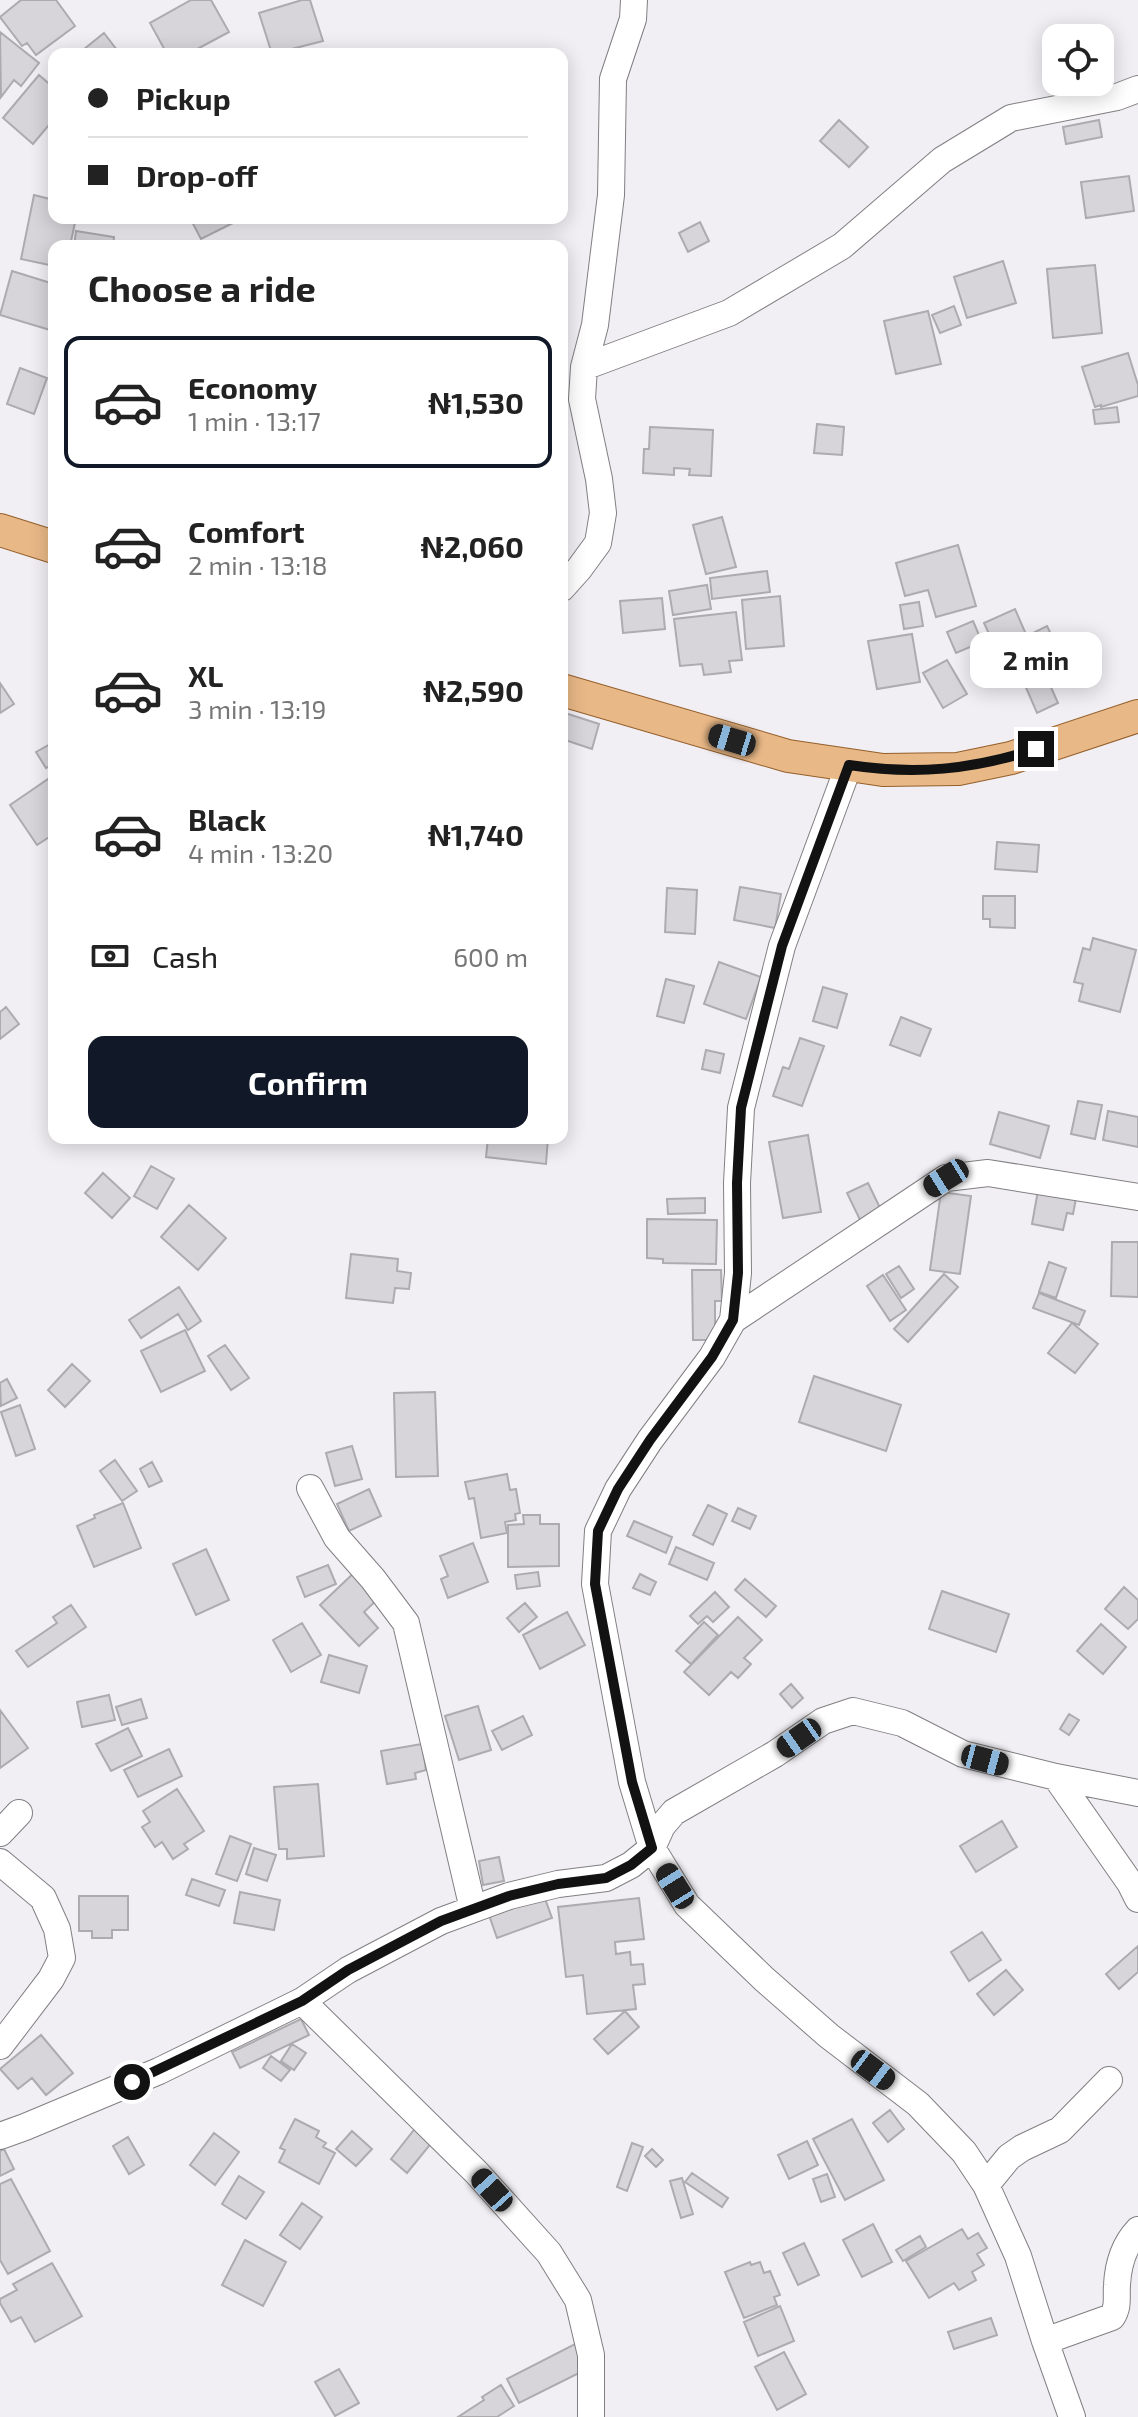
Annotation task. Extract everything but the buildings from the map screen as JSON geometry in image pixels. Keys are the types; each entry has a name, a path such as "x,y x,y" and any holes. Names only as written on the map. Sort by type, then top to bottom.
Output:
{"main road":[{"path":"0,530 48,545"},
{"path":"568,692 788,756 883,770 958,769 1011,758 1138,716"}],"street":[{"path":"568,581 598,543 603,513 582,399 584,367 595,325 611,195 613,79 633,19 634,0"},
{"path":"584,367 729,313 842,246 942,160 1011,118 1117,97 1138,89"},
{"path":"849,765 782,946 741,1108 737,1183 738,1273 733,1320 712,1357 618,1489 598,1531 595,1584 632,1782 652,1848 687,1905 829,2036 918,2104 964,2152 986,2185 1018,2256 1072,2417"},
{"path":"733,1320 946,1178 988,1173 1138,1197"},
{"path":"310,1488 337,1538 406,1623 473,1909"},
{"path":"0,2136 159,2071 302,2001 348,1970 441,1921 509,1896 558,1884 606,1878 631,1865 652,1848 662,1826 674,1812 775,1754 823,1721 853,1711 902,1723 963,1754 1138,1793"},
{"path":"1056,1777 1138,1899"},
{"path":"0,1833 19,1813"},
{"path":"0,1862 43,1898 57,1929 62,1958 51,1979 0,2046"},
{"path":"302,2001 476,2172 549,2253 578,2300 591,2355 591,2417"},
{"path":"986,2185 1009,2157 1060,2130 1109,2080"},
{"path":"1045,2341 1112,2317 1118,2308 1117,2285 1122,2258 1126,2246 1138,2230"}],"route":[{"path":"132,2082 302,2001 348,1970 441,1921 509,1896 558,1884 606,1878 631,1865 652,1848 632,1782 595,1584 598,1531 618,1489 712,1357 733,1320 738,1273 737,1183 741,1108 782,946 849,765 883,770 958,769 1011,758 1036,749"}]}
